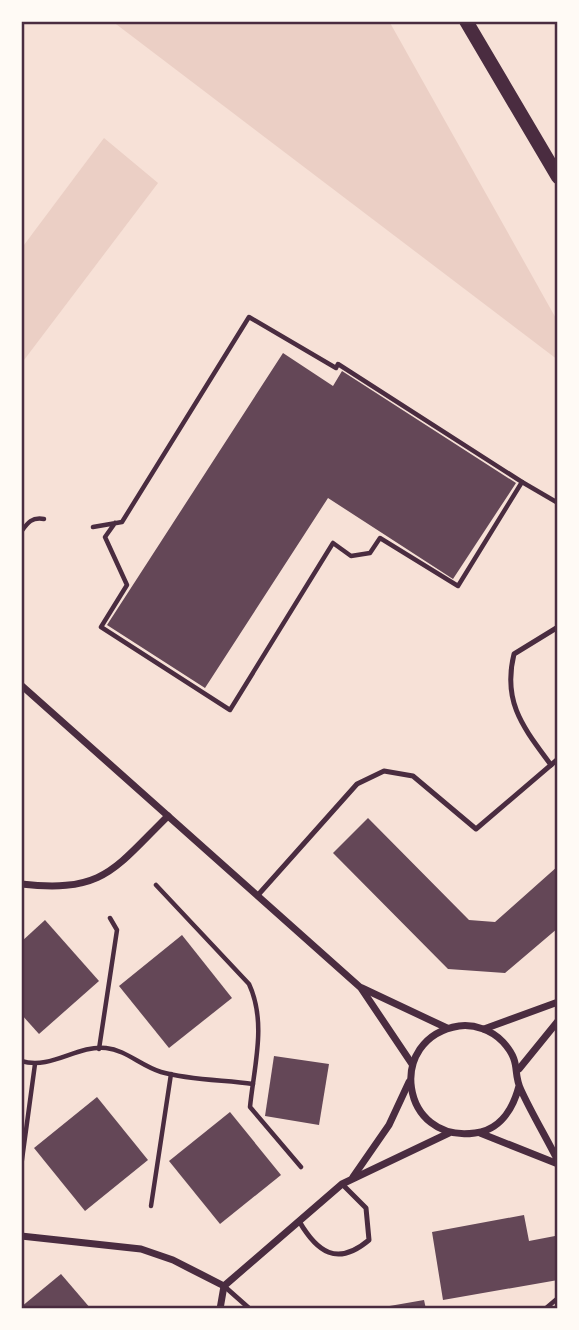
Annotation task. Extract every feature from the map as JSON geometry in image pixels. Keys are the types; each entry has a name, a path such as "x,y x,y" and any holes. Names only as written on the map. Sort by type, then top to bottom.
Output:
{"main road":[{"path":"466,21 558,177"}],"street":[{"path":"21,685 361,988 412,1064"},
{"path":"21,884 49,887 79,885 109,874 168,816"},
{"path":"361,988 447,1028"},
{"path":"484,1029 558,1002"},
{"path":"519,1069 558,1021"},
{"path":"449,1133 433,1125 421,1113 412,1097 412,1064 420,1049 432,1036 447,1028 466,1026 484,1029 500,1038 512,1052 519,1069 519,1086 507,1115 480,1133"},
{"path":"352,1178 389,1125 410,1080"},
{"path":"519,1086 558,1163"},
{"path":"220,1309 224,1286 342,1184 449,1133 480,1133 558,1163"},
{"path":"21,1236 141,1249 173,1260 224,1286"}],"lane":[{"path":"551,765 521,723 508,679 514,654 558,626"},
{"path":"258,895 358,783 375,775 384,771 413,776 476,829 558,759"},
{"path":"299,1221 319,1248 335,1255 356,1251 369,1240 366,1208 342,1184"},
{"path":"224,1286 250,1309"}],"path":[{"path":"93,527 121,522 249,317 336,368 338,364 558,503"},
{"path":"115,523 105,537 127,585 101,627 230,710 333,543 351,555 370,553 380,538 458,586 522,482"},
{"path":"21,532 27,523 36,518 44,519"},
{"path":"156,885 249,984 260,1018 250,1107 301,1167"},
{"path":"99,1049 117,930 110,918"},
{"path":"21,1061 46,1063 85,1050 99,1049 124,1052 144,1066 171,1074 253,1084"},
{"path":"21,1167 35,1063"},
{"path":"150,1206 171,1074"},
{"path":"545,1309 558,1298"}],"shaded area":[{"path":"112,21 389,21 558,322 558,360"},
{"path":"104,138 158,183 21,364 21,249"}],"building":[{"path":"283,353 333,386 342,371 516,483 453,579 328,498 205,688 107,625"},
{"path":"368,818 469,920 495,922 558,866 558,928 505,973 448,969 333,853"},
{"path":"45,920 99,981 39,1034 21,1014 21,942"},
{"path":"182,935 232,998 169,1048 119,986"},
{"path":"274,1056 329,1064 319,1125 265,1116"},
{"path":"97,1097 148,1160 85,1211 34,1148"},
{"path":"230,1112 281,1175 220,1224 169,1161"},
{"path":"524,1215 529,1241 555,1236 558,1280 443,1300 432,1232"},
{"path":"61,1274 91,1309 21,1309 21,1307"},
{"path":"424,1300 426,1309 378,1309 378,1308"}]}
